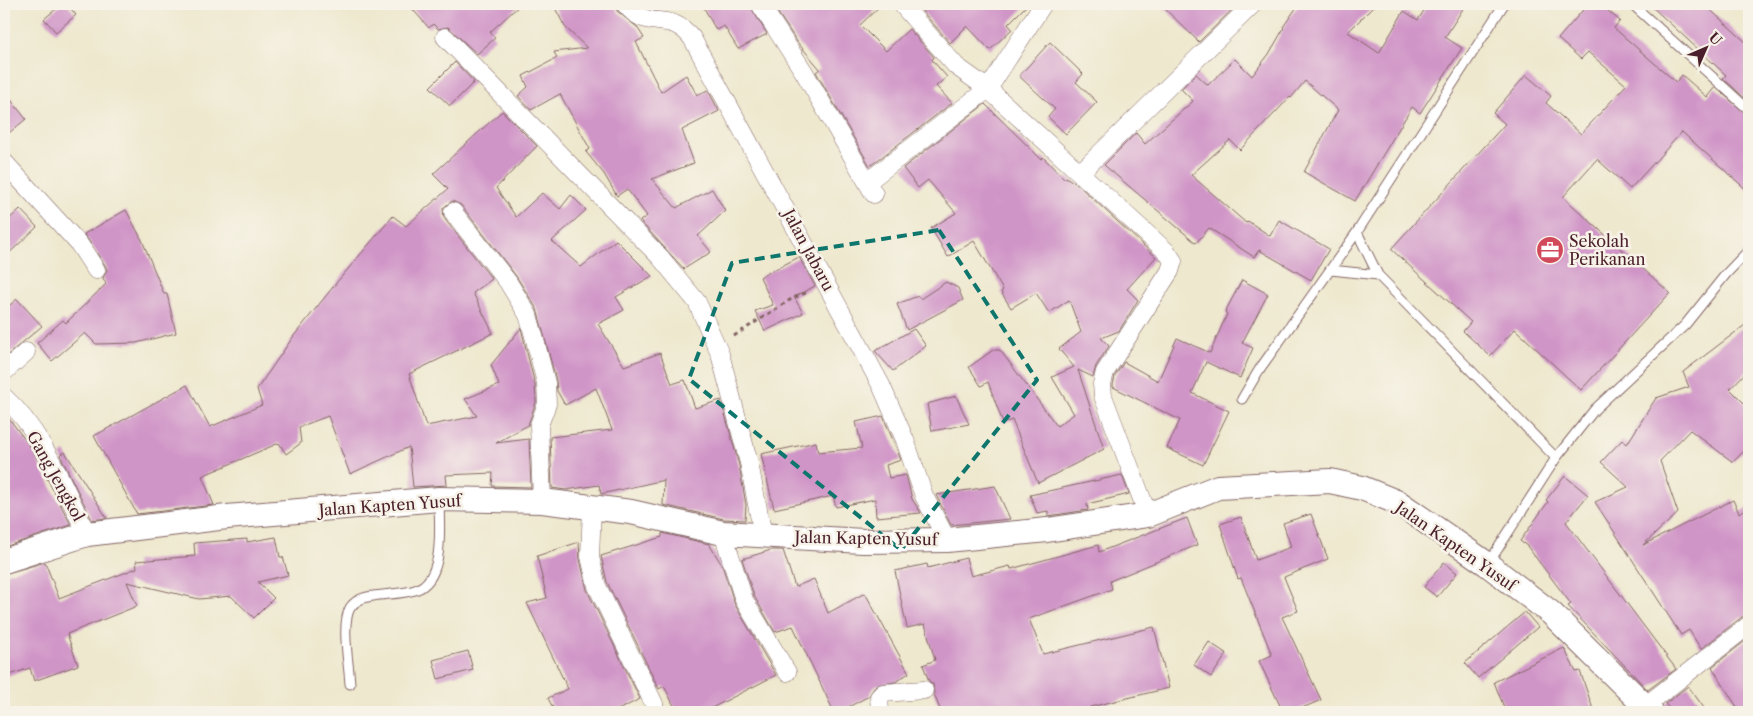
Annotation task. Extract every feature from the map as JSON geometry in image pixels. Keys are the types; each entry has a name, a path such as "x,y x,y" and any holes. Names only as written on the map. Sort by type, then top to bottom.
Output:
{"main road":[{"name":"Jalan Kapten Yusuf","path":"4,561 87,534 227,518 439,499 542,501 631,512 723,533 863,541 947,540 1047,530 1148,515 1218,487 1330,481 1362,488 1399,503 1487,564 1551,613 1648,709"}],"street":[{"name":"Jalan Jabaru","path":"625,4 630,11 646,20 679,24 692,38 827,284 893,411 924,496 947,540"},
{"path":"760,4 804,72 870,188 988,89 1043,4"},
{"path":"1080,173 1253,4"},
{"path":"904,7 956,66 988,89 1167,252 1173,261 1170,271 1105,372 1102,384 1103,396 1148,515"},
{"path":"445,37 660,257 697,302 717,346 749,463 763,535"},
{"path":"4,162 79,244 96,270"},
{"path":"453,212 508,282 528,315 546,383 548,404 539,425 542,501"},
{"path":"4,372 26,352"},
{"name":"Gang Jengkol","path":"4,397 23,418 43,448 87,534"},
{"path":"592,507 592,570 597,586 654,704 655,712"},
{"path":"723,533 744,600 787,672"},
{"path":"1648,709 1749,625"},
{"path":"880,712 879,697 883,693 924,690"}],"lane":[{"path":"1242,399 1258,370 1357,232 1504,4"},
{"path":"1632,4 1749,110"},
{"path":"1357,232 1378,276 1556,458"},
{"path":"1487,564 1556,458 1595,409 1685,325 1726,274 1749,250"},
{"path":"1331,270 1378,276"},
{"path":"350,684 346,623 350,607 364,597 416,590 428,582 434,570 439,544 439,499"}],"path":[{"path":"717,346 793,298 827,284"}],"highlighted area":[{"path":"939,230 1037,380 901,550 689,379 732,263"}],"building":[{"path":"62,4 67,4 76,15 56,32 44,19"},
{"path":"408,4 521,4 490,32 495,38 477,54 448,27 438,29 433,24 429,28"},
{"path":"553,4 615,4 617,11 637,27 644,38 636,42 661,92 686,75 697,95 708,90 719,111 682,130 694,163 652,179 676,208 712,189 725,211 698,236 711,252 684,269 640,221 647,216 627,189 617,196 604,174 586,152 590,149 560,94 531,110 518,96 528,87 523,76 557,58 554,52 587,48 565,27"},
{"path":"702,4 749,4 767,34 738,49 724,26 716,30"},
{"path":"772,4 882,4 860,25 886,51 909,29 934,57 932,60 947,77 936,86 952,103 870,166 816,72 820,69 798,43"},
{"path":"930,4 1028,4 1008,24 1012,29 990,50 967,26 950,43 922,11"},
{"path":"1160,4 1238,4 1199,42"},
{"path":"1299,4 1376,4 1348,32 1379,53 1404,11 1418,20 1428,4 1466,4 1445,37 1462,48 1420,113 1412,107 1355,201 1304,172 1338,110 1305,81 1240,150 1230,140 1191,175 1246,223 1248,221 1270,236 1279,220 1329,249 1311,280 1259,250 1254,257 1209,228 1196,243 1104,165 1136,133 1145,144 1193,101 1181,89 1196,74 1208,85 1235,59 1252,76 1269,54 1283,27"},
{"path":"1588,4 1600,4 1620,21 1614,28 1676,82 1682,75 1707,97 1715,87 1749,116 1749,192 1682,132 1630,189 1597,159 1563,197 1670,293 1581,390 1515,329 1490,356 1463,331 1471,322 1391,249 1505,124 1493,113 1526,75 1551,96 1546,103 1581,134 1626,85 1588,52 1581,59 1558,39"},
{"path":"1649,4 1704,4 1749,45 1749,102 1723,78 1726,75"},
{"path":"1050,42 1083,74 1076,82 1097,102 1066,134 1048,117 1055,109 1019,76"},
{"path":"455,62 474,82 450,106 430,87"},
{"path":"4,91 26,119 4,137"},
{"path":"985,104 1041,159 1043,157 1064,179 1066,177 1079,186 1156,257 1127,289 1138,300 1119,331 1101,338 1109,346 1096,366 1093,377 1078,370 1104,449 1038,483 1012,420 1003,423 988,382 981,386 969,367 993,350 1000,350 1057,426 1074,414 1052,377 1074,367 1059,349 1081,332 1069,300 1049,313 1036,293 1011,308 1001,292 1003,290 974,241 948,257 931,228 956,213 928,180 918,188 903,168"},
{"path":"502,111 537,146 496,188 516,217 542,193 560,209 571,195 586,210 552,241 581,267 616,240 652,276 616,297 624,310 598,324 624,366 660,353 672,384 685,380 695,408 721,400 739,465 746,505 745,520 724,519 663,505 664,480 601,494 599,485 566,490 552,488 550,437 612,430 596,388 565,405 557,391 556,380 537,309 516,276 461,205 452,201 443,208 444,218 492,279 473,293 493,333 409,374 426,426 477,416 465,399 499,385 491,365 521,328 535,385 536,402 528,425 496,443 529,439 531,487 492,486 493,473 446,475 447,485 413,487 409,447 350,474 328,416 299,427 301,443 286,454 279,443 202,476 214,505 137,514 94,436 187,385 210,427 262,405 257,389 293,337 337,282 393,216 406,226 448,189 433,174"},
{"path":"20,209 37,227 4,258 4,224"},
{"path":"126,210 142,240 164,294 167,294 176,333 136,343 96,344 85,333 52,361 37,343 63,320 66,323 106,284 103,278 107,270 105,265 84,234"},
{"path":"799,257 815,286 794,297 803,313 765,331 755,311 773,305 760,277"},
{"path":"1242,280 1268,294 1242,343 1253,348 1240,378 1206,362 1192,393 1229,411 1203,465 1167,448 1180,420 1113,387 1113,385 1115,376 1124,362 1158,381 1177,338 1210,353 1227,314 1225,312"},
{"path":"946,282 958,288 963,300 907,330 897,304 918,296 920,299"},
{"path":"17,299 42,326 4,358 4,310"},
{"path":"1749,322 1749,369 1730,389 1749,408 1749,446 1733,462 1690,430 1660,461 1678,513 1643,545 1733,500 1739,513 1749,506 1749,615 1742,617 1701,649 1689,630 1681,635 1595,502 1628,487 1601,462 1622,440 1627,444 1656,398 1689,387 1683,372"},
{"path":"914,329 926,346 893,371 875,351"},
{"path":"956,396 969,424 932,431 927,404"},
{"path":"4,412 32,449 71,525 4,547"},
{"path":"883,416 901,460 886,465 889,478 906,475 912,499 921,513 876,517 875,499 836,507 833,496 774,509 761,454 816,442 818,452 862,448 856,422"},
{"path":"65,452 107,518 92,520 60,455"},
{"path":"1122,475 1129,494 1087,504 1088,510 1048,516 1048,511 1037,513 1030,495"},
{"path":"1565,476 1588,495 1566,522 1676,669 1648,690 1568,606 1571,604 1527,546 1520,541 1548,502 1546,500"},
{"path":"995,486 1010,519 951,525 936,495"},
{"path":"1311,514 1328,559 1284,577 1298,611 1282,617 1321,700 1293,712 1283,712 1259,661 1272,655 1241,578 1238,579 1220,524 1241,517 1256,560 1291,547 1283,523"},
{"path":"1187,518 1197,545 1110,581 1112,589 1029,619 1043,654 1154,627 1169,688 1090,707 1092,712 941,712 934,694 933,684 929,681 923,665 935,660 925,624 907,628 895,571 927,564 928,568 966,558 971,576 1010,566 1011,569 1098,545 1099,552"},
{"path":"662,533 709,544 722,565 735,605 776,675 704,712 677,712 664,686 659,689 607,582 601,556 662,537"},
{"path":"276,537 280,557 283,557 288,575 258,582 274,598 254,618 231,596 199,599 127,582 137,606 67,634 78,665 34,681 30,668 4,677 4,574 45,562 59,598 137,568 136,561 195,556 194,543 247,539 247,542"},
{"path":"579,542 580,559 587,590 640,699 614,712 555,712 548,698 568,689 527,603 547,598 537,556"},
{"path":"771,550 783,550 795,587 814,579 828,613 865,593 909,673 895,682 876,685 869,696 839,712 834,712 793,626 775,632 754,596 742,559"},
{"path":"1444,562 1457,573 1437,597 1424,587"},
{"path":"1525,612 1538,627 1478,678 1465,663"},
{"path":"1749,638 1749,712 1740,712 1712,667"},
{"path":"1209,642 1227,654 1211,677 1194,665"},
{"path":"1564,648 1576,672 1580,671 1594,712 1506,712 1494,682"},
{"path":"468,651 473,670 438,679 433,660"},
{"path":"1688,686 1707,712 1673,712 1665,704"}],"place":[{"name":"Sekolah Perikanan","path":"1550,250"}]}
